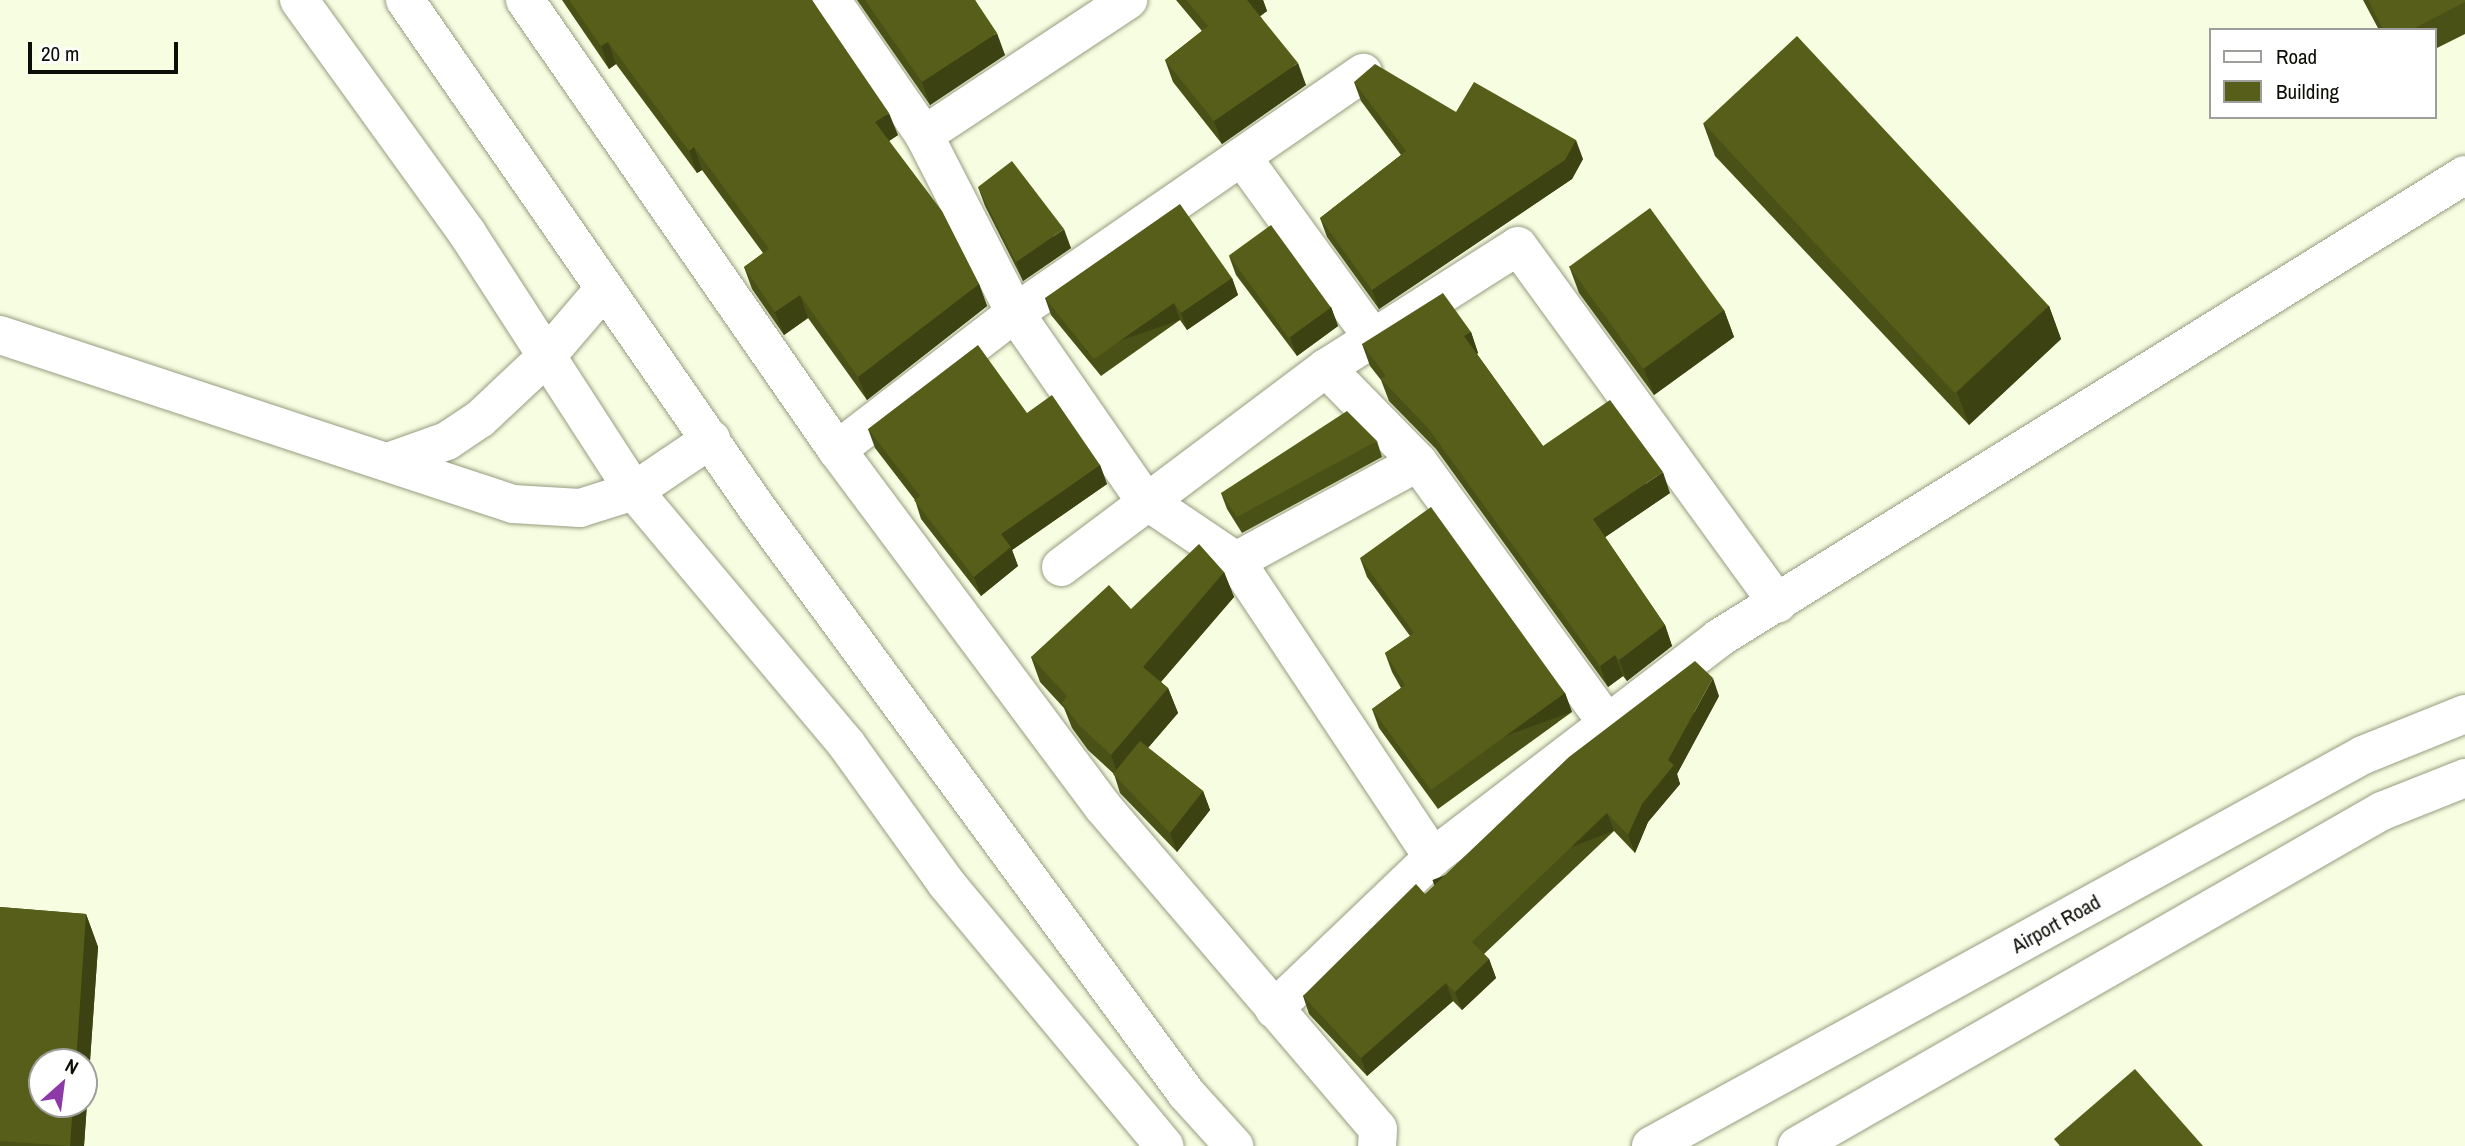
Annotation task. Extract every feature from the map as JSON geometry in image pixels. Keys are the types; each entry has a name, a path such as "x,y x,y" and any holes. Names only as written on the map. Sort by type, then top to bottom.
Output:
{"street":[{"path":"299,0 546,357 634,491 847,745 946,883 1110,1075 1164,1146"},
{"path":"405,0 604,289 1147,1041 1234,1146"},
{"path":"525,0 837,450 1103,807 1378,1129 1377,1146"},
{"path":"831,0 924,135 1015,313 1144,499 1236,561 1433,857"},
{"path":"924,135 1128,0"},
{"path":"837,450 1015,313 1363,73"},
{"path":"1242,156 1373,338"},
{"path":"1274,1009 1433,857 1719,638 1778,604 2465,175"},
{"path":"1061,567 1144,499 1326,368 1518,246 1778,604"},
{"path":"391,461 458,433 546,357 604,289"},
{"path":"0,334 391,461 513,504 580,508 634,491 712,439"},
{"path":"1326,368 1418,462 1607,723"},
{"path":"1236,561 1418,462"},
{"name":"Airport Road","path":"1651,1146 2364,755 2465,713"},
{"path":"1797,1146 2382,811 2465,778"},
{"path":"1110,1075 1147,1041"}],"building":[{"path":"569,0 812,0 889,113 875,122 942,211 979,284 858,377 800,295 775,312 744,267 769,249 694,147 689,151 608,42 601,46"},
{"path":"865,0 975,0 997,33 922,82"},
{"path":"1186,0 1247,0 1298,63 1214,121 1165,60 1208,26"},
{"path":"2368,0 2465,0 2415,28 2382,28"},
{"path":"1797,36 2049,306 1955,393 1703,123"},
{"path":"1375,64 1456,112 1474,82 1576,140 1565,160 1372,290 1320,218 1406,151 1354,82"},
{"path":"1012,161 1064,229 1016,262 978,187"},
{"path":"1180,204 1232,278 1181,313 1174,303 1094,359 1045,298"},
{"path":"1650,208 1724,310 1643,369 1569,267"},
{"path":"1271,225 1331,308 1289,338 1229,256"},
{"path":"1443,293 1471,332 1464,336 1543,446 1610,400 1663,472 1593,519 1665,625 1619,660 1615,655 1600,666 1428,428 1381,379 1386,376 1362,344"},
{"path":"978,345 1027,413 1052,395 1100,465 1001,534 1011,547 974,577 914,500 920,496 868,429"},
{"path":"1347,411 1377,441 1237,517 1221,493"},
{"path":"1431,507 1565,693 1431,790 1372,709 1405,685 1385,653 1414,633 1360,558"},
{"path":"1199,544 1224,572 1143,667 1168,688 1111,755 1079,725 1062,703 1067,696 1031,657 1109,585 1131,609"},
{"path":"1695,661 1713,678 1668,760 1674,765 1642,804 1628,835 1607,813 1472,942 1489,959 1455,992 1446,983 1361,1058 1303,996 1416,884 1425,894 1569,757"},
{"path":"1140,741 1203,791 1170,833 1113,774"},
{"path":"0,907 86,914 77,1048 28,1048 28,1118 72,1118 70,1146 0,1141"},
{"path":"2135,1069 2203,1146 2060,1146 2054,1139"}]}
